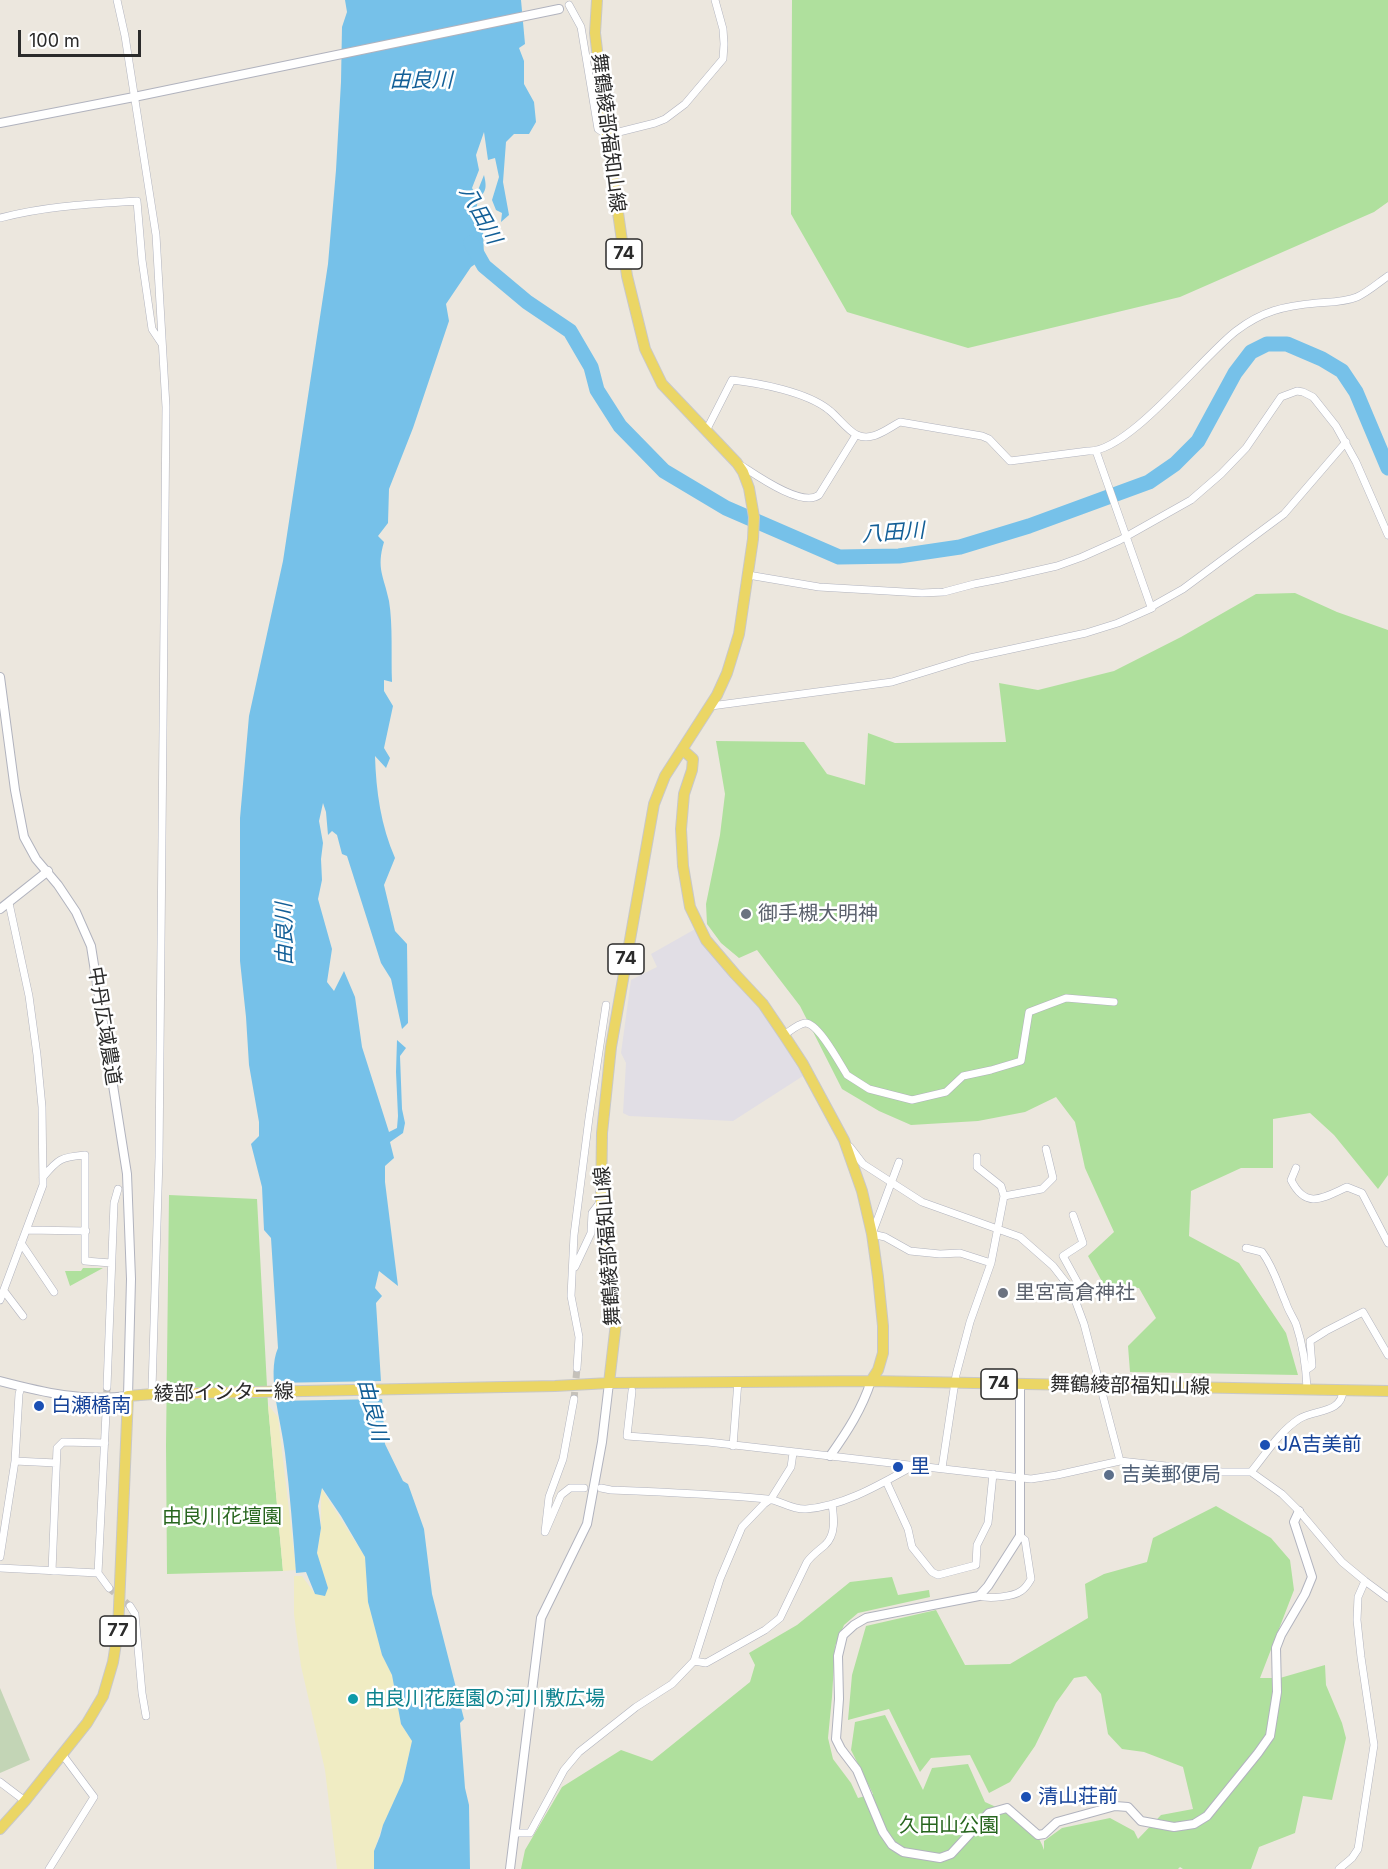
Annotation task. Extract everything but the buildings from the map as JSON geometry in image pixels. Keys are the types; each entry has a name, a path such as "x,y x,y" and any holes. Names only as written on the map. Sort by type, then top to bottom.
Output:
{"main road":[{"name":"舞鶴綾部福知山線","path":"597,0 595,33 607,135 627,276 645,349 662,384 740,467 753,501 754,517 751,557 739,634 727,673 711,706 665,776 654,804 611,1047 602,1133 601,1201 606,1266 616,1323 609,1383 871,1381 1388,1391"},
{"path":"683,750 693,759 684,794 681,829 683,866 690,907 706,940 763,1004 803,1064 844,1140 862,1191 872,1234 882,1316 883,1353 878,1370 871,1381"},
{"name":"綾部インター線","path":"0,1829 87,1723 103,1696 113,1662 118,1630 128,1396 156,1391 555,1386 609,1383"}],"street":[{"path":"117,0 126,36 156,235 166,407 156,1391"},
{"path":"0,123 559,9 569,2 581,27 598,129 607,135 665,119 685,104 723,59 723,29 715,0"},
{"path":"0,218 60,206 137,201 142,260 152,329 163,346"},
{"path":"706,431 732,380 758,383 799,395 828,408 856,435 868,437 878,435 900,422 982,436 989,439 1010,461 1096,451 1115,442 1149,417 1215,349 1251,319 1270,310 1357,297 1388,276"},
{"path":"748,576 833,588 922,593 944,592 1057,566 1126,536 1201,492 1246,448 1281,397 1290,393 1303,392 1313,398 1346,442 1388,535"},
{"path":"740,467 771,486 808,498 815,498 856,435"},
{"path":"711,706 892,682 970,658 1086,633 1118,623 1152,608 1183,589 1284,514 1346,442"},
{"path":"1096,451 1151,607"},
{"name":"中丹広域農道","path":"0,677 15,790 24,837 36,859 48,871 76,912 91,946 125,1155 131,1279 128,1396"},
{"path":"0,909 48,871"},
{"path":"0,1300 43,1185 42,1107 37,1055 29,996 9,903"},
{"path":"784,1035 802,1023 809,1023 818,1030 850,1078 868,1089 912,1100 946,1092 963,1076 1021,1061 1029,1011 1066,998 1114,1002"},
{"path":"577,1368 579,1337 571,1296 574,1236 606,1005"},
{"path":"844,1140 863,1164 922,1202 1020,1237 1053,1266 1071,1289 1084,1324 1120,1461"},
{"path":"1004,1197 1042,1189 1053,1178 1046,1149"},
{"path":"43,1177 56,1161 68,1156 85,1155 85,1261 111,1263"},
{"path":"942,1468 955,1383 970,1322 991,1263 996,1228 1004,1197 1001,1186 977,1167 977,1157"},
{"path":"899,1162 872,1234 885,1237 910,1251 960,1253 991,1263"},
{"path":"1296,1168 1291,1180 1304,1197 1312,1200 1347,1187 1362,1193 1388,1243"},
{"path":"107,1387 114,1203 118,1189"},
{"path":"572,1271 591,1233 592,1213 601,1201"},
{"path":"1071,1289 1080,1287 1063,1256 1083,1243 1073,1215"},
{"path":"27,1230 86,1231"},
{"path":"21,1243 54,1292"},
{"path":"1246,1248 1262,1252 1272,1268 1302,1346 1307,1388"},
{"path":"4,1291 23,1316"},
{"path":"1306,1370 1312,1366 1310,1341 1363,1312 1388,1355"},
{"path":"0,1380 74,1398 108,1399 128,1396"},
{"path":"733,1446 738,1381"},
{"path":"830,1456 848,1431 864,1402 871,1381"},
{"path":"510,1869 541,1618 587,1524 601,1452 609,1383"},
{"path":"979,1596 1020,1536 1020,1385"},
{"path":"0,1557 15,1461 21,1386"},
{"path":"1251,1472 1281,1435 1301,1418 1334,1408 1340,1402 1343,1390"},
{"path":"632,1391 627,1436 1031,1479 1120,1461 1222,1472 1251,1472 1282,1494 1342,1562 1388,1598"},
{"path":"574,1399 563,1459 549,1497 545,1532 561,1494 570,1488 584,1488"},
{"path":"106,1413 98,1573 109,1588"},
{"path":"52,1571 57,1448 63,1442 105,1443"},
{"path":"515,1833 530,1833 564,1770 579,1752 636,1707 672,1684 694,1661 720,1579 742,1527 771,1499 791,1467 793,1453"},
{"path":"15,1461 56,1463"},
{"path":"601,1488 771,1499 793,1508 805,1509 849,1499 915,1465"},
{"path":"886,1481 908,1529 912,1547 932,1572 938,1575 976,1565 977,1545 988,1523 993,1474"},
{"path":"694,1661 706,1663 765,1630 780,1618 807,1562 832,1535 834,1517 832,1504"},
{"path":"1020,1536 1026,1540 1031,1579 1018,1593 987,1599 979,1596 866,1618 843,1635 838,1656 839,1699 836,1739 857,1770 883,1832 892,1845 903,1852 940,1858 951,1854 989,1813 1006,1808 1038,1835 1044,1834 1058,1822 1115,1806 1128,1807 1141,1821 1174,1827 1194,1824 1207,1816 1270,1736 1277,1692 1276,1648 1312,1577 1294,1522 1299,1511"},
{"path":"0,1568 98,1573"},
{"path":"1339,1869 1352,1858 1358,1849 1374,1745 1357,1620 1359,1597 1365,1581"},
{"path":"130,1606 135,1614 146,1716"},
{"path":"49,1869 94,1797 62,1754"},
{"path":"0,1782 25,1801"}],"shaded area":[{"path":"697,928 758,1003 803,1076 733,1121 629,1116 623,1113 626,1063 621,1053 631,980 657,967 651,954"}],"green space":[{"path":"792,0 1388,0 1388,202 1374,212 1180,297 968,348 847,312 791,214"},
{"path":"1295,593 1337,612 1388,630 1388,1175 1378,1189 1334,1135 1310,1113 1273,1119 1273,1168 1241,1168 1191,1191 1189,1236 1239,1263 1286,1333 1298,1375 1130,1372 1128,1346 1156,1318 1139,1288 1105,1287 1088,1256 1114,1232 1085,1168 1075,1122 1056,1097 1025,1112 978,1121 911,1125 879,1111 842,1089 800,1006 757,950 739,958 721,943 707,924 706,904 720,835 725,794 716,741 804,742 827,774 865,785 868,733 895,743 1006,742 999,683 1038,690 1114,671 1181,637 1256,594"},
{"name":"由良川花壇園","path":"169,1195 257,1199 268,1405 283,1571 167,1574"},
{"path":"83,1268 103,1268 70,1286 65,1271 81,1271"},
{"name":"久田山公園","path":"1216,1506 1271,1538 1290,1560 1294,1590 1260,1678 1280,1678 1325,1665 1326,1685 1346,1738 1332,1800 1303,1796 1295,1833 1259,1847 1251,1869 1183,1869 1180,1867 1178,1869 521,1869 525,1850 562,1787 621,1750 652,1761 750,1682 755,1665 749,1653 797,1625 850,1582 892,1577 898,1595 929,1590 930,1597 858,1613 844,1625 835,1646 828,1738 833,1759 851,1783 858,1798 873,1794 851,1750 855,1722 885,1715 923,1790 932,1768 968,1764 985,1802 1012,1815 1028,1826 1035,1833 1044,1850 1044,1841 1062,1828 1110,1818 1134,1831 1138,1839 1161,1815 1193,1809 1183,1767 1144,1752 1122,1749 1108,1734 1101,1694 1086,1676 1074,1678 1056,1703 1035,1746 1010,1782 989,1793 970,1755 931,1758 920,1772 889,1709 848,1720 852,1675 866,1626 936,1610 965,1665 1010,1664 1088,1618 1085,1584 1104,1574 1147,1562 1153,1538"},
{"path":"0,1688 30,1760 0,1773"}],"sand":[{"path":"268,1405 278,1417 296,1570 283,1571"},
{"name":"由良川花庭園の河川敷広場","path":"321,1488 365,1557 368,1602 382,1655 392,1675 401,1724 412,1741 403,1781 374,1851 374,1869 337,1869 325,1770 301,1666 294,1614 294,1576 302,1576 315,1594 328,1588 317,1554 321,1528"}],"water":[{"name":"由良川","path":"345,0 521,0 525,44 519,48 524,61 524,84 534,102 536,122 529,134 514,134 506,142 503,182 509,215 501,222 502,213 496,210 492,200 499,177 495,158 488,160 484,132 476,155 479,170 472,188 476,195 484,175 485,190 477,205 476,222 483,228 484,258 471,267 446,304 449,321 413,428 389,489 388,523 378,536 384,542 381,566 389,601 391,631 392,682 384,680 384,691 393,706 384,748 390,758 386,768 375,756 383,821 395,858 384,885 395,931 407,944 408,1023 402,1029 391,979 381,963 347,856 342,854 337,835 332,831 328,835 323,803 319,821 323,843 322,880 318,899 332,949 327,982 334,991 344,971 355,997 362,1047 389,1132 397,1128 397,1040 406,1048 400,1056 402,1109 405,1123 403,1133 390,1142 394,1158 385,1166 398,1286 379,1271 375,1288 382,1296 376,1303 385,1444 403,1481 408,1484 424,1529 432,1594 464,1719 460,1723 465,1788 469,1805 470,1869 374,1869 374,1851 403,1781 412,1741 401,1724 392,1675 382,1655 368,1602 365,1557 322,1488 318,1506 321,1528 317,1553 328,1588 325,1596 315,1594 306,1572 296,1573 287,1468 274,1385 275,1359 278,1348 271,1238 264,1230 262,1187 251,1144 259,1136 259,1122 249,1065 240,961 240,818 249,716 283,561 328,264 336,170 342,27 347,12"}],"pier":[{"path":"383,1381 384,1399 274,1401 272,1383"}],"waterway":[{"name":"八田川","path":"471,243 484,266 527,302 570,331 591,367 597,390 620,426 664,471 726,508 839,557 899,556 960,547 1029,526 1149,482 1175,464 1198,441 1235,373 1251,352 1267,344 1287,344 1322,359 1342,371 1356,392 1388,468"}],"tunnel":[{"path":"574,1399 577,1368"},
{"path":"106,1413 107,1387"},
{"path":"109,1588 130,1606"}],"place":[{"name":"御手槻大明神","path":"746,914"},
{"name":"里宮高倉神社","path":"1003,1293"},
{"name":"白瀬橋南","path":"39,1406"},
{"name":"JA吉美前","path":"1265,1445"},
{"name":"里","path":"898,1467"},
{"name":"吉美郵便局","path":"1109,1475"},
{"name":"由良川花庭園の河川敷広場","path":"353,1699"},
{"name":"清山荘前","path":"1026,1797"}]}
